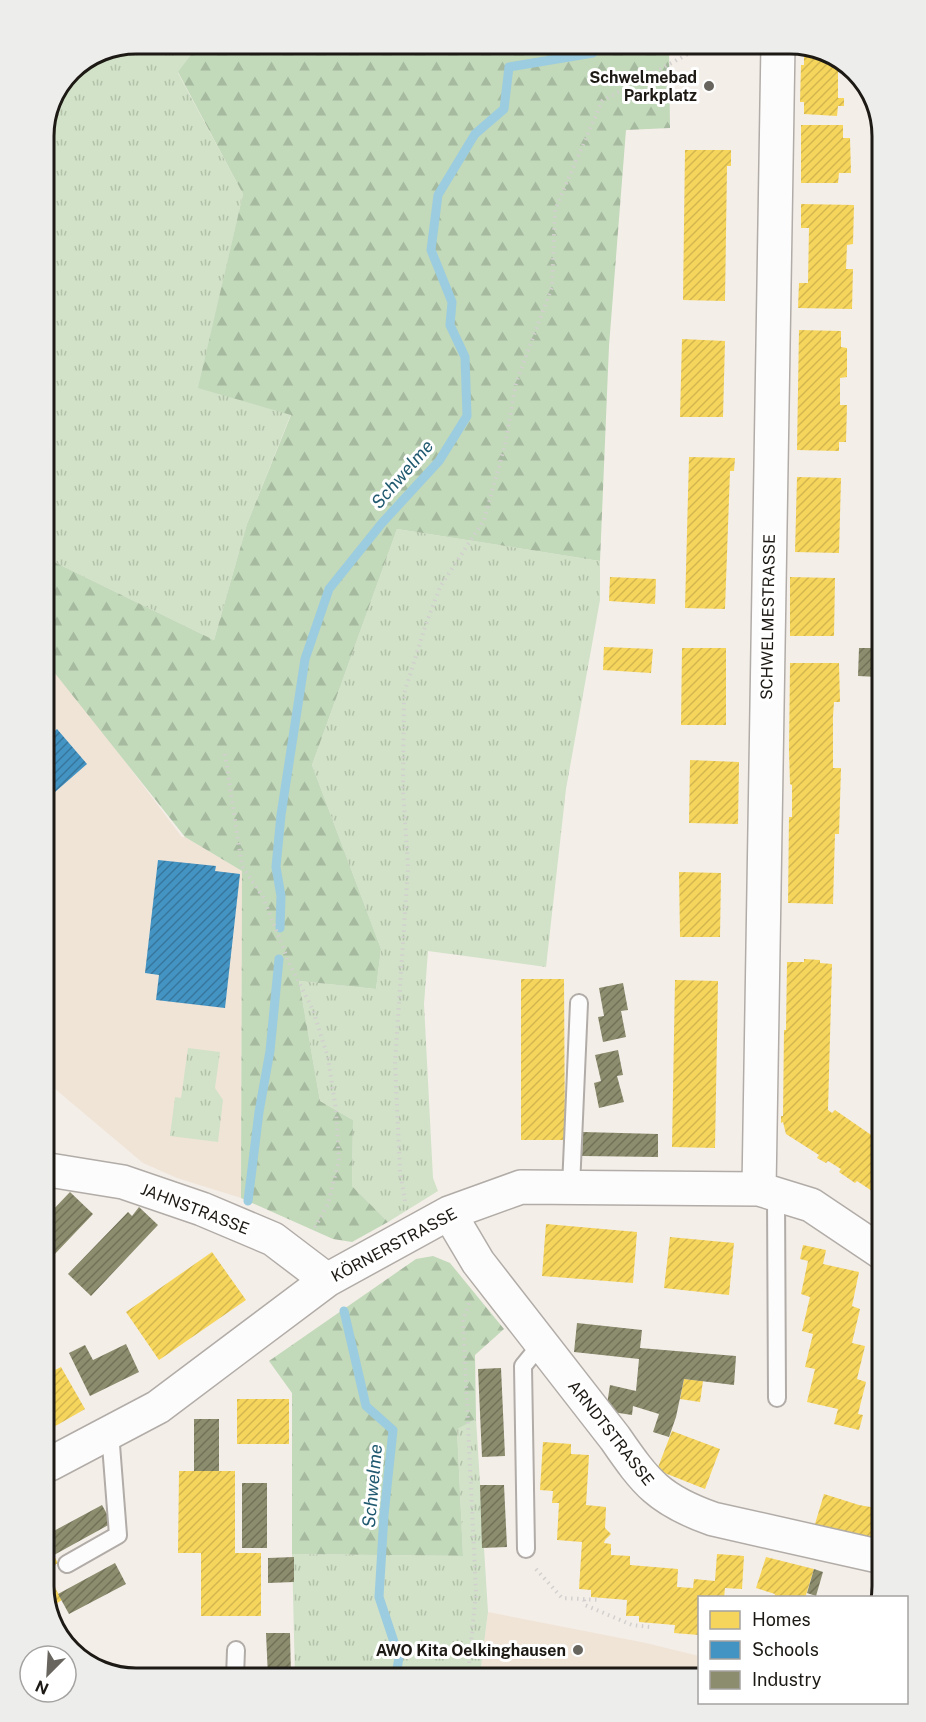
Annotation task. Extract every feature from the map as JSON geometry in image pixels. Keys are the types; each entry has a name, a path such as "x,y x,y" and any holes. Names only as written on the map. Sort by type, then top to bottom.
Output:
{"street":[{"name":"SCHWELMESTRASSE","path":"768,1192 778,54"},
{"name":"JAHNSTRASSE","path":"54,1171 123,1182 202,1209 273,1239 327,1280"},
{"name":"KÖRNERSTRASSE","path":"54,1462 158,1407 327,1280 448,1213 521,1187 768,1192 811,1204 872,1246"},
{"name":"ARNDTSTRASSE","path":"448,1213 478,1262 653,1488 691,1511 739,1526 872,1555"}],"lane":[{"path":"571,1187 579,1003"},
{"path":"768,1192 777,1398"},
{"path":"526,1549 523,1366 541,1344"},
{"path":"67,1564 118,1535 110,1432"},
{"path":"236,1650 236,1668"}],"path":[{"path":"411,1234 400,1171 395,1063 408,867 403,789 404,694 440,587 484,520 505,445 516,383 552,287 555,210 602,101 688,54"},
{"path":"225,754 242,866 263,897 290,965 313,1010 328,1058 336,1110 339,1160 328,1204 296,1257"},
{"path":"469,1668 476,1592 463,1320 471,1299 491,1279"},
{"path":"526,1549 529,1562 562,1598 600,1600"},
{"path":"585,1600 585,1605 632,1625 650,1627"}],"shaded area":[{"path":"56,670 182,837 242,871 241,1198 177,1178 143,1163 54,1088 54,672"},
{"name":"AWO Kita Oelkinghausen","path":"488,1612 646,1643 698,1656 698,1668 481,1668"}],"green space":[{"path":"192,54 178,73 243,194 199,387 291,414 247,524 214,640 54,562 54,130 62,100 82,74 110,58 125,55"},
{"path":"192,54 669,54 670,128 626,130 609,346 600,561 397,529 312,765 381,949 376,989 299,981 320,1101 353,1120 352,1186 388,1222 352,1242 333,1239 241,1198 242,871 185,837 54,672 54,562 214,640 247,524 291,415 198,388 243,194 178,72"},
{"path":"397,529 600,561 600,600 566,789 546,967 428,951 424,1004 433,1178 438,1191 388,1222 352,1186 353,1120 320,1101 299,981 376,989 381,949 312,765"},
{"path":"188,1048 220,1052 215,1088 223,1100 218,1142 170,1136 175,1097 181,1098"},
{"path":"433,1256 450,1263 504,1329 475,1355 476,1419 457,1429 463,1556 292,1554 292,1393 269,1361 416,1259"},
{"path":"476,1419 488,1612 481,1668 295,1668 292,1554 463,1556 457,1428"}],"building: Homes":[{"path":"804,56 826,62 841,72 838,72 838,98 844,98 844,106 838,106 837,116 804,114 804,102 800,102 801,65 804,65"},
{"path":"801,125 843,125 843,138 850,138 851,173 839,173 838,183 801,183"},
{"path":"685,150 731,150 731,166 727,166 725,301 683,300"},
{"path":"801,204 854,205 853,244 847,245 846,269 853,269 852,309 798,308 799,283 808,283 809,228 801,228"},
{"path":"799,330 841,331 841,347 847,348 847,377 840,378 840,405 847,405 846,442 839,442 839,451 797,450"},
{"path":"682,339 725,341 723,417 680,417"},
{"path":"689,457 735,458 734,471 730,471 725,609 685,608"},
{"path":"797,477 841,478 839,553 795,552"},
{"path":"610,577 656,579 655,604 609,601"},
{"path":"790,577 835,578 834,636 790,636"},
{"path":"604,647 653,649 651,673 603,670"},
{"path":"682,648 726,648 726,725 681,725"},
{"path":"790,663 839,663 840,702 834,702 833,716 833,768 841,768 839,834 835,834 833,904 788,903 789,817 792,817 789,751"},
{"path":"690,760 739,762 738,824 689,823"},
{"path":"679,872 721,873 720,937 680,937"},
{"path":"804,959 820,960 820,963 832,964 828,1110 832,1113 835,1110 872,1135 872,1191 857,1181 855,1183 839,1172 841,1169 828,1161 826,1163 817,1158 819,1155 786,1134 783,1122 781,1123 787,962 804,962"},
{"path":"521,979 564,979 565,1140 521,1140"},
{"path":"675,980 718,981 715,1148 672,1147"},
{"path":"546,1224 637,1232 633,1283 542,1276"},
{"path":"670,1237 734,1243 729,1295 664,1288"},
{"path":"803,1245 826,1250 823,1264 859,1272 852,1306 860,1309 852,1343 865,1346 857,1379 866,1382 858,1414 863,1415 859,1430 834,1424 838,1409 807,1402 815,1369 805,1367 813,1334 802,1331 810,1297 801,1294 808,1261 800,1259"},
{"path":"212,1252 246,1300 159,1360 126,1312"},
{"path":"61,1367 85,1409 54,1427 54,1370"},
{"path":"684,1379 703,1381 700,1402 680,1399"},
{"path":"237,1399 289,1399 289,1444 237,1444"},
{"path":"672,1431 720,1449 705,1489 657,1470"},
{"path":"543,1442 571,1444 571,1454 589,1455 586,1505 606,1507 605,1528 611,1534 604,1543 611,1544 611,1555 630,1556 630,1565 678,1569 677,1587 693,1588 694,1579 715,1581 717,1554 744,1556 742,1589 725,1588 724,1596 698,1596 698,1635 674,1633 675,1625 639,1622 639,1616 626,1616 627,1600 591,1597 591,1590 579,1589 582,1542 557,1540 559,1503 552,1503 553,1491 540,1490"},
{"path":"179,1471 235,1471 235,1553 261,1553 261,1616 201,1616 201,1553 178,1553"},
{"path":"824,1494 872,1507 872,1540 815,1524"},
{"path":"766,1557 814,1569 806,1596 774,1596 775,1594 756,1588"},
{"path":"54,1586 62,1600 56,1604"}],"building: Schools":[{"path":"57,729 87,764 54,793 54,732"},
{"path":"158,860 216,866 215,871 240,874 225,1008 156,1000 159,975 145,973"}],"building: Industry":[{"path":"859,648 872,648 872,677 858,676"},
{"path":"623,983 628,1010 621,1011 626,1037 603,1042 598,1017 604,1016 599,988"},
{"path":"618,1050 623,1075 617,1076 624,1102 599,1108 594,1083 601,1081 595,1055"},
{"path":"583,1132 658,1134 658,1157 582,1156"},
{"path":"70,1192 93,1214 54,1255 54,1209"},
{"path":"139,1207 158,1225 91,1296 68,1274 128,1212 132,1216"},
{"path":"577,1323 642,1330 640,1348 736,1356 734,1385 684,1379 669,1437 653,1432 659,1414 633,1406 632,1415 606,1411 610,1385 636,1391 639,1359 574,1352"},
{"path":"126,1344 139,1372 90,1396 69,1353 85,1345 93,1360"},
{"path":"501,1368 505,1456 482,1457 478,1369"},
{"path":"194,1419 219,1419 219,1471 194,1471"},
{"path":"242,1483 267,1483 267,1548 242,1548"},
{"path":"480,1485 504,1485 507,1547 482,1548"},
{"path":"102,1505 112,1523 54,1555 54,1531"},
{"path":"294,1557 294,1582 268,1583 268,1558"},
{"path":"115,1563 126,1584 69,1614 58,1594"},
{"path":"814,1569 823,1572 816,1596 807,1593"},
{"path":"266,1633 290,1633 291,1668 268,1668"}],"waterway":[{"name":"Schwelme","path":"280,928 281,896 276,867 281,815 305,659 329,589 382,523 439,461 467,416 465,357 450,325 452,302 431,250 438,195 475,134 504,109 509,67 587,54"},
{"name":"Schwelme","path":"248,1201 259,1112 270,1051 279,959"},
{"name":"Schwelme","path":"344,1311 366,1406 393,1430 384,1515 379,1597 399,1657 397,1668"}],"place":[{"name":"Schwelmebad Parkplatz","path":"709,86"},
{"name":"AWO Kita Oelkinghausen","path":"578,1650"}]}
